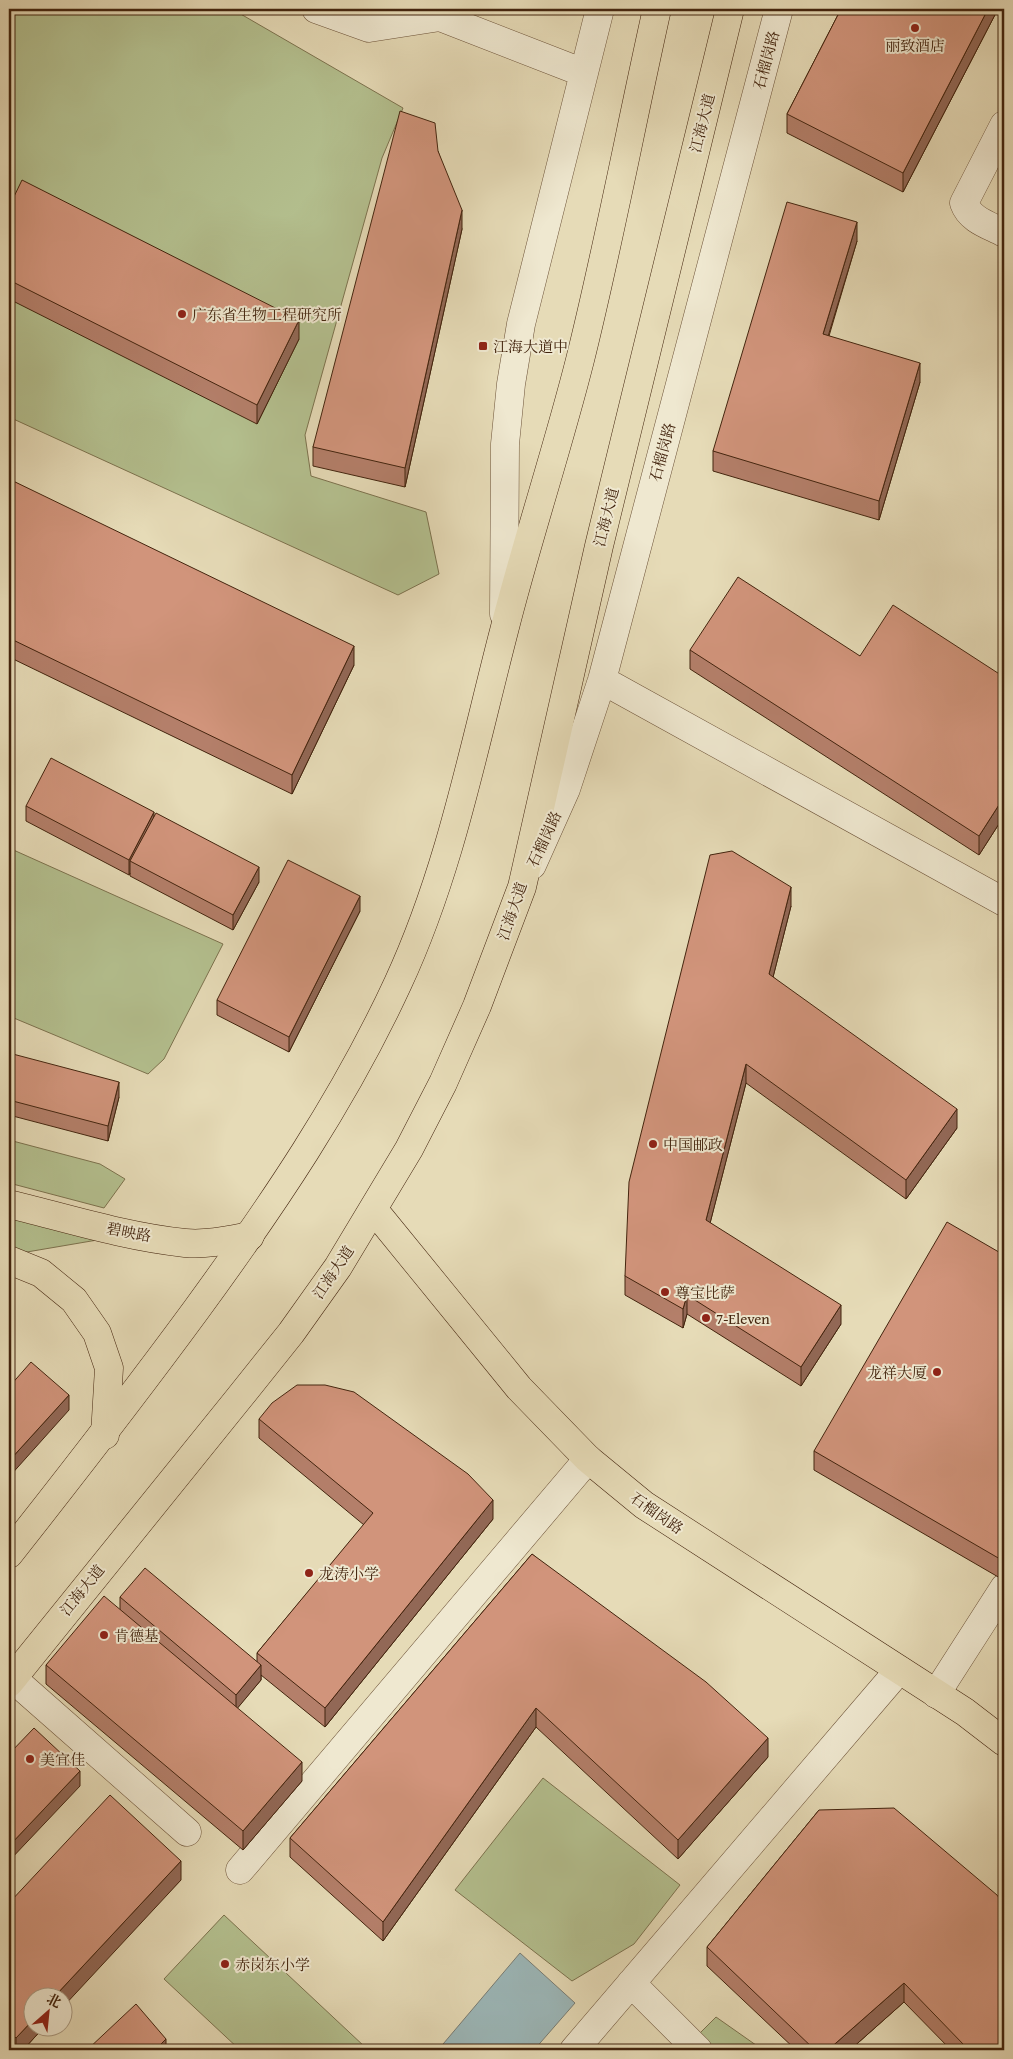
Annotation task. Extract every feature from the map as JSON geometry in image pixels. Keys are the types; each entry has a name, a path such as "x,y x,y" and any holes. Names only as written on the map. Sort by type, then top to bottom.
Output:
{"main road":[{"path":"9,1554 105,1435 250,1236 333,1108 369,1044 400,979 427,913 458,819 504,628 580,358 638,91 658,9"},
{"name":"江海大道","path":"10,1680 291,1333 374,1210 443,1083 477,1006 522,887 600,546 730,9"},
{"name":"碧映路","path":"9,1204 86,1223 186,1243 216,1242 250,1236"},
{"name":"石榴岗路","path":"374,1210 519,1388 588,1459 644,1505 965,1712 1004,1742"},
{"path":"9,1260 41,1273 74,1300 97,1333 109,1368 105,1435"}],"street":[{"path":"316,9 368,28 442,13 584,73"},
{"path":"504,628 505,444 511,384 521,324 600,9"},
{"name":"石榴岗路","path":"522,887 566,789 602,680 779,9"},
{"path":"1004,125 964,203 967,212 977,220 1004,233"},
{"path":"602,680 1004,902"},
{"path":"240,1870 588,1459"},
{"path":"936,1694 1004,1588"},
{"path":"574,2050 899,1670"},
{"path":"10,1680 187,1832"},
{"path":"631,1983 698,2050"}],"green space":[{"path":"9,9 232,9 403,108 382,158 305,435 311,476 426,512 439,574 398,595 9,417"},
{"path":"9,848 223,944 164,1059 148,1074 9,1016"},
{"path":"9,1140 100,1164 125,1179 104,1208 9,1183"},
{"path":"9,1212 109,1238 21,1253 9,1250"},
{"path":"543,1778 680,1885 634,1944 572,1981 455,1890"},
{"path":"224,1915 365,2047 362,2050 240,2050 164,1979"},
{"path":"716,2017 763,2050 683,2050"}],"water":[{"path":"520,1953 575,2003 534,2050 438,2050"}],"building":[{"path":"841,9 988,9 903,173 787,114"},
{"path":"400,111 435,123 438,151 462,210 405,468 313,447"},
{"path":"22,180 299,320 257,405 9,280 9,207"},
{"path":"787,202 857,222 823,334 920,363 879,501 713,451"},
{"path":"9,479 354,646 292,775 9,638"},
{"path":"738,577 860,656 893,605 1004,677 1004,797 979,836 690,650"},
{"path":"51,758 154,812 129,860 26,806"},
{"path":"156,813 259,867 233,915 130,861"},
{"path":"732,851 791,887 769,974 957,1109 906,1180 746,1064 706,1220 841,1305 801,1367 687,1295 683,1309 625,1276 629,1182 710,855"},
{"path":"288,860 360,896 289,1037 217,1000"},
{"path":"9,1053 119,1082 108,1126 9,1100"},
{"name":"龙祥大厦","path":"947,1222 1004,1255 1004,1552 1000,1559 814,1451"},
{"path":"31,1362 69,1395 9,1461 9,1387"},
{"path":"297,1385 325,1385 354,1392 468,1474 493,1500 325,1708 257,1653 373,1513 259,1419 272,1403"},
{"path":"532,1554 706,1682 768,1738 678,1840 536,1708 383,1922 290,1838"},
{"path":"145,1568 261,1665 236,1695 120,1597"},
{"path":"104,1596 302,1762 243,1831 46,1665"},
{"path":"34,1728 80,1771 9,1846 9,1754"},
{"path":"110,1795 181,1861 64,1986 22,1986 22,2032 16,2038 9,2031 9,1903"},
{"path":"894,1808 997,1895 1004,1905 1004,2050 964,2050 964,2045 904,1983 828,2050 815,2050 707,1947 819,1810"},
{"path":"136,2004 166,2039 155,2050 87,2050"}],"place":[{"name":"丽致酒店","path":"915,28"},
{"name":"广东省生物工程研究所","path":"182,314"},
{"name":"江海大道中","path":"483,346"},
{"name":"中国邮政","path":"653,1144"},
{"name":"尊宝比萨","path":"665,1292"},
{"name":"7-Eleven","path":"706,1318"},
{"name":"龙祥大厦","path":"937,1372"},
{"name":"龙涛小学","path":"309,1573"},
{"name":"肯德基","path":"104,1635"},
{"name":"美宜佳","path":"30,1759"},
{"name":"赤岗东小学","path":"225,1964"}]}
